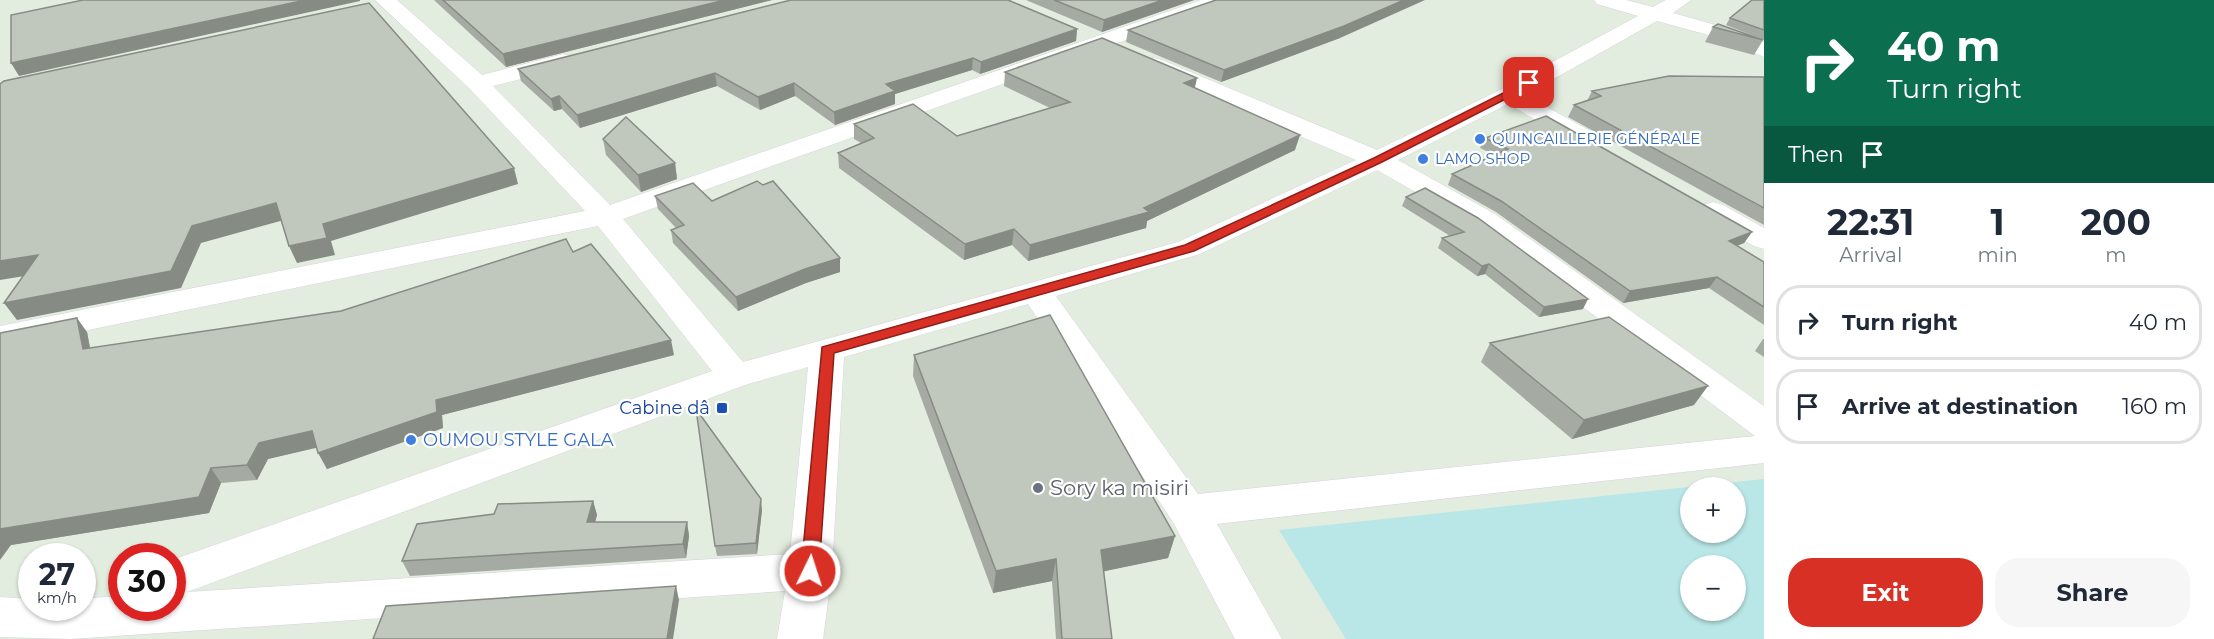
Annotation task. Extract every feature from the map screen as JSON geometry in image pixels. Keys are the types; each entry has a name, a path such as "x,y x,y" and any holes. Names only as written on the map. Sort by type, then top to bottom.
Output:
{"street":[{"path":"0,337 605,216 1221,0"},
{"path":"1604,0 1730,35 1764,50"},
{"path":"186,574 735,376 1190,248 1378,160 1508,95 1681,0"},
{"path":"387,3 477,82 605,216 735,376"},
{"path":"1067,28 1378,160 1485,220 1764,425"},
{"path":"477,82 581,56"},
{"path":"1508,95 1611,153"},
{"path":"1692,200 1764,240"},
{"path":"1036,291 1188,511 1259,639"},
{"path":"800,639 810,571 827,351"},
{"path":"1188,511 1764,449"},
{"path":"96,618 810,571"},
{"path":"0,617 18,618"}],"shaded area":[{"path":"1764,479 1764,639 1346,639 1279,530 1680,488 1680,543 1746,543 1746,481"}],"building":[{"path":"83,0 306,0 11,63 11,15"},
{"path":"443,0 725,0 503,54"},
{"path":"791,0 1008,0 1077,29 981,62 973,58 886,84 895,91 834,112 794,83 758,97 715,73 577,115 559,96 551,99 518,69"},
{"path":"1054,0 1163,0 1104,20"},
{"path":"1216,0 1404,0 1344,26 1224,70 1128,30"},
{"path":"1752,0 1764,0 1764,30 1730,18"},
{"path":"369,3 514,168 323,224 327,238 289,246 276,203 192,226 171,271 4,303 38,255 0,261 0,84 4,81"},
{"path":"1718,24 1763,40 1713,27"},
{"path":"1102,38 1197,78 1184,83 1300,135 1144,208 1149,212 1030,245 1014,229 965,244 838,153 874,138 854,124 913,104 957,136 1070,102 1005,72"},
{"path":"1669,76 1764,77 1764,208 1574,105 1601,96 1592,91"},
{"path":"1546,116 1752,232 1729,241 1764,262 1764,307 1717,277 1630,291 1501,201 1452,174 1508,149 1485,138"},
{"path":"626,117 675,163 638,175 603,139"},
{"path":"757,181 763,185 773,181 840,258 805,269 736,297 671,230 684,225 655,196 693,183 712,201"},
{"path":"1425,188 1478,218 1588,299 1544,307 1489,264 1482,266 1442,238 1464,232 1406,197"},
{"path":"566,239 573,252 591,244 671,340 436,400 437,412 318,453 312,431 259,443 247,465 211,468 199,497 0,529 0,333 77,318 83,349 341,311"},
{"path":"1050,315 1175,536 1101,550 1112,639 1062,639 1056,559 996,571 914,355"},
{"path":"1609,317 1708,386 1584,420 1490,343"},
{"path":"696,409 761,499 756,543 715,546"},
{"path":"593,501 587,522 687,522 683,544 402,561 417,524 494,514 498,504"},
{"path":"676,586 667,639 373,639 386,606"}],"place":[{"name":"QUINCAILLERIE GÉNÉRALE","path":"1480,139"},
{"name":"LAMO SHOP","path":"1423,159"},
{"name":"Cabine dâ","path":"722,408"},
{"name":"OUMOU STYLE GALA","path":"411,440"},
{"name":"Sory ka misiri","path":"1038,488"}],"route":[{"path":"810,571 827,351 1190,248 1378,160 1529,83"}]}
